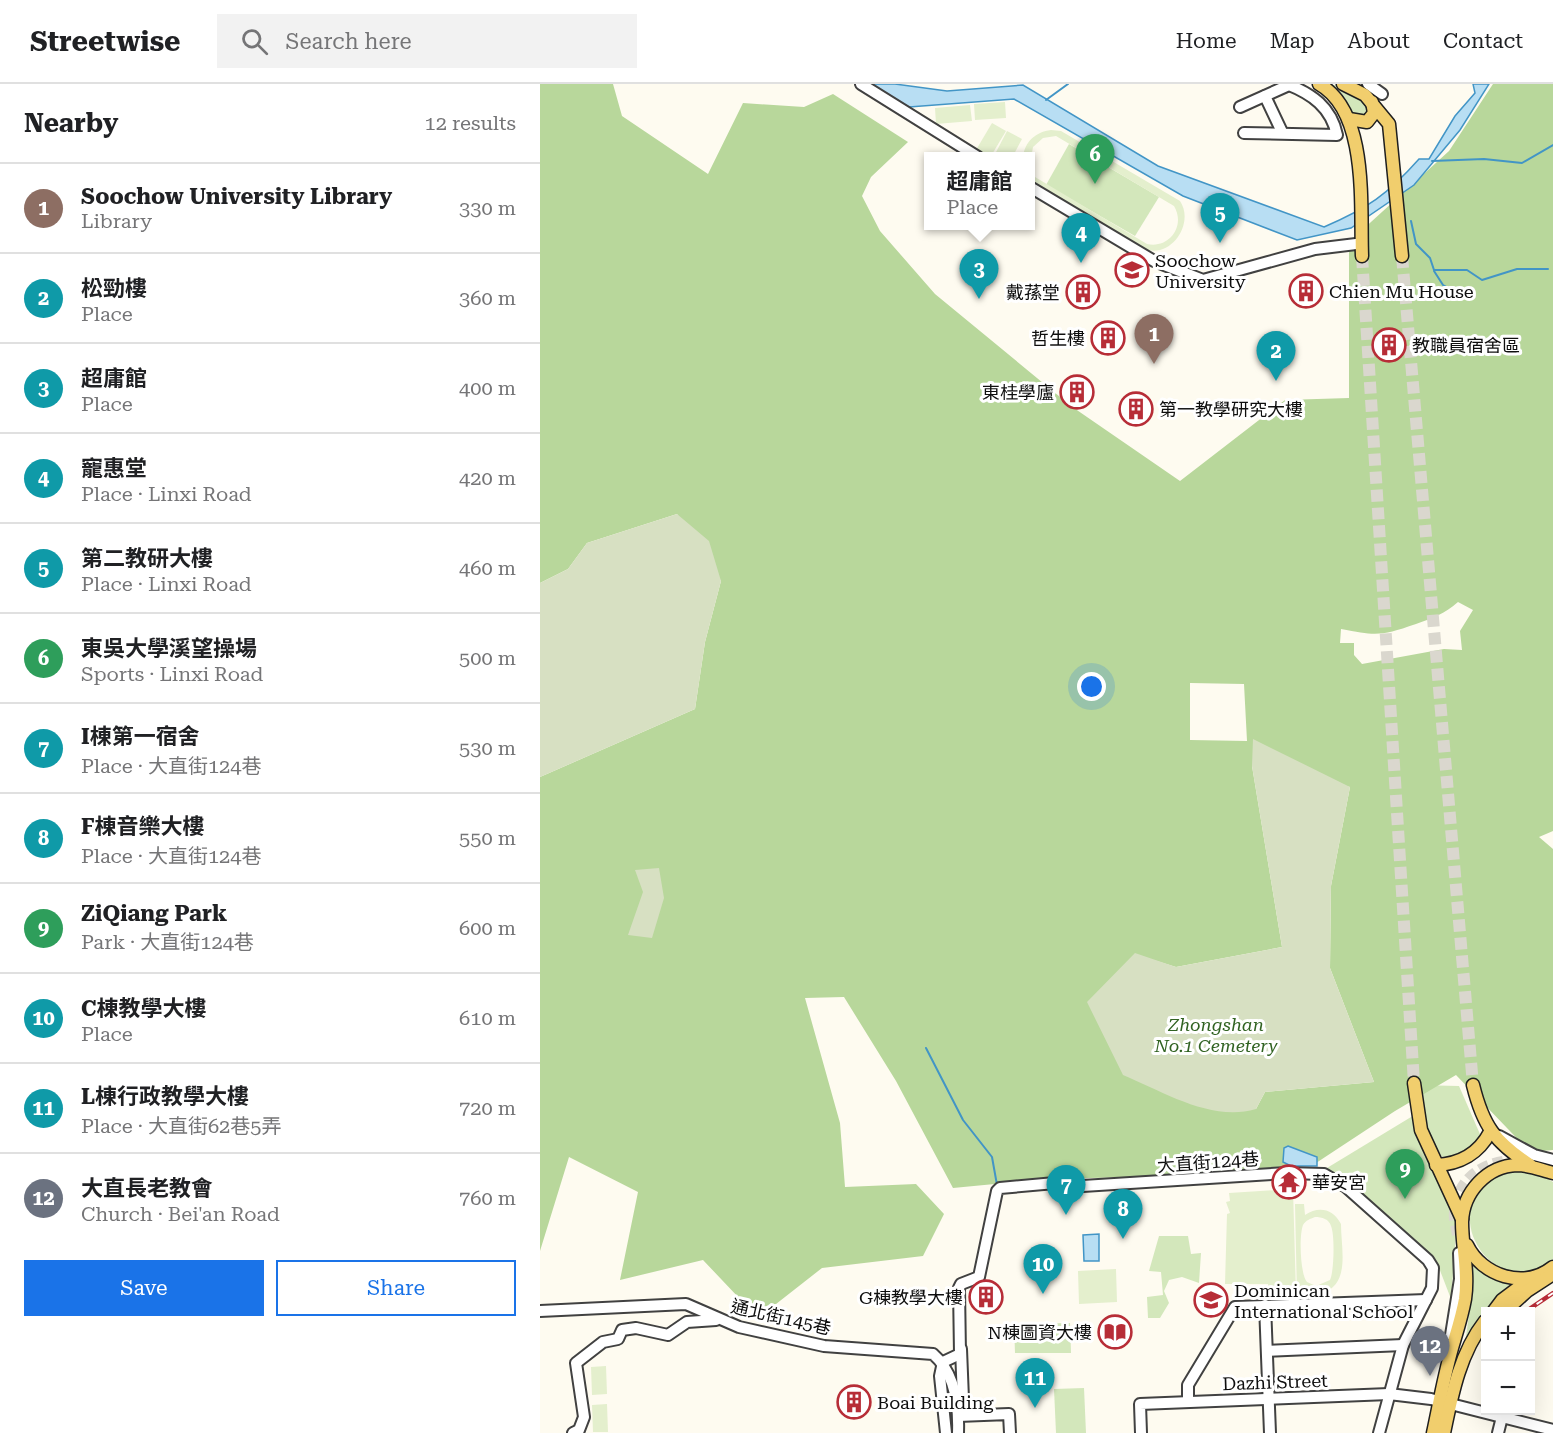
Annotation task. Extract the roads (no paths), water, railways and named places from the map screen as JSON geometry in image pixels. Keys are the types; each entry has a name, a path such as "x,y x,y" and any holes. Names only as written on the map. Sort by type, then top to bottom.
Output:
{"main road":[{"path":"1319,84 1335,97 1349,119 1357,155 1362,256"},
{"path":"1343,84 1368,91 1389,124 1402,256"},
{"path":"1349,119 1367,122 1374,112 1368,91"},
{"path":"1414,1083 1421,1130 1462,1219"},
{"path":"1473,1085 1479,1109 1490,1132 1507,1150 1547,1168"},
{"path":"1436,1165 1456,1162 1479,1149 1490,1132"},
{"path":"1444,1433 1445,1402 1452,1347 1462,1318 1466,1288 1460,1235 1465,1203 1473,1188 1499,1168 1516,1165 1547,1168"},
{"path":"1460,1235 1476,1258 1491,1271 1509,1278 1535,1276"},
{"path":"1497,1307 1535,1276 1553,1267"},
{"path":"1509,1307 1527,1291 1553,1274"},
{"path":"1433,1433 1476,1333 1481,1327"},
{"path":"1466,1357 1481,1337"}],"street":[{"path":"861,84 972,152"},
{"path":"1240,107 1288,85 1303,90 1321,104 1334,119 1337,135 1282,132 1244,133"},
{"path":"1265,96 1282,132"},
{"path":"1035,190 1154,261 1203,280 1314,249 1356,244"},
{"path":"1490,1132 1534,1155 1547,1168"},
{"name":"大直街124巷","path":"962,1349 959,1288 961,1284 979,1276 997,1191 1000,1188 1055,1183 1067,1187 1286,1173 1324,1174 1346,1187 1428,1260 1434,1280 1403,1346 1379,1433"},
{"path":"1188,1401 1188,1385 1235,1307 1426,1300"},
{"name":"通北街145巷","path":"540,1311 686,1304 739,1327 824,1346 933,1354 943,1362"},
{"path":"1265,1305 1270,1433"},
{"path":"573,1433 579,1430 584,1417 576,1363 603,1342 618,1339 622,1330 629,1328 668,1335 687,1322 719,1320"},
{"path":"1267,1351 1403,1346"},
{"path":"943,1362 960,1354 962,1349"},
{"path":"958,1416 963,1399 962,1349"},
{"path":"943,1362 953,1386 958,1433"},
{"path":"943,1362 940,1376 946,1433"},
{"name":"Dazhi Street","path":"1141,1433 1140,1404 1389,1394 1445,1402 1550,1430"},
{"path":"958,1416 1009,1414 1010,1433"},
{"path":"1498,1433 1502,1417"}],"water":[{"path":"866,84 895,84 947,91 1023,85 1158,166 1324,227 1365,207 1397,182 1419,159 1429,159 1455,116 1475,93 1473,84 1489,84 1460,130 1414,185 1351,228 1297,240 1183,196 1014,99 909,107"},
{"path":"1288,1146 1317,1157 1317,1166 1291,1166 1283,1162 1284,1148"},
{"path":"1099,1234 1099,1261 1084,1261 1083,1235"}],"waterway":[{"path":"1046,100 1068,84"},
{"path":"1432,161 1484,159 1522,163 1553,145"},
{"path":"1411,221 1416,244 1430,258 1434,270 1467,270 1482,280 1517,269 1548,269"},
{"path":"1434,271 1443,285 1468,299"},
{"path":"926,1048 963,1120 992,1157 997,1185"}],"tunnel":[{"path":"1362,256 1414,1083"},
{"path":"1402,256 1473,1085"},
{"path":"1457,1235 1454,1221 1457,1197 1463,1184 1472,1174 1496,1162 1509,1160 1538,1162"}],"railway":[{"path":"1532,1307 1553,1293"}],"place":[{"name":"東吳大學溪望操場","path":"1095,184"},
{"name":"第二教研大樓","path":"1220,243"},
{"name":"寵惠堂","path":"1081,263"},
{"name":"Soochow University","path":"1132,270"},
{"name":"Chien Mu House","path":"1306,291"},
{"name":"戴蓀堂","path":"1083,292"},
{"name":"超庸館","path":"979,299"},
{"name":"哲生樓","path":"1108,338"},
{"name":"教職員宿舍區","path":"1389,345"},
{"name":"Soochow University Library","path":"1154,364"},
{"name":"松勁樓","path":"1276,381"},
{"name":"東桂學廬","path":"1077,392"},
{"name":"第一教學研究大樓","path":"1136,409"},
{"name":"華安宮","path":"1289,1182"},
{"name":"ZiQiang Park","path":"1405,1199"},
{"name":"I棟第一宿舍","path":"1066,1215"},
{"name":"F棟音樂大樓","path":"1123,1239"},
{"name":"C棟教學大樓","path":"1043,1294"},
{"name":"G棟教學大樓","path":"986,1297"},
{"name":"Dominican International School","path":"1211,1300"},
{"name":"N棟圖資大樓","path":"1115,1332"},
{"name":"大直長老教會","path":"1430,1376"},
{"name":"Boai Building","path":"854,1402"},
{"name":"L棟行政教學大樓","path":"1035,1408"}],"park label":[{"name":"Zhongshan No.1 Cemetery","path":"1216,1034"}]}
